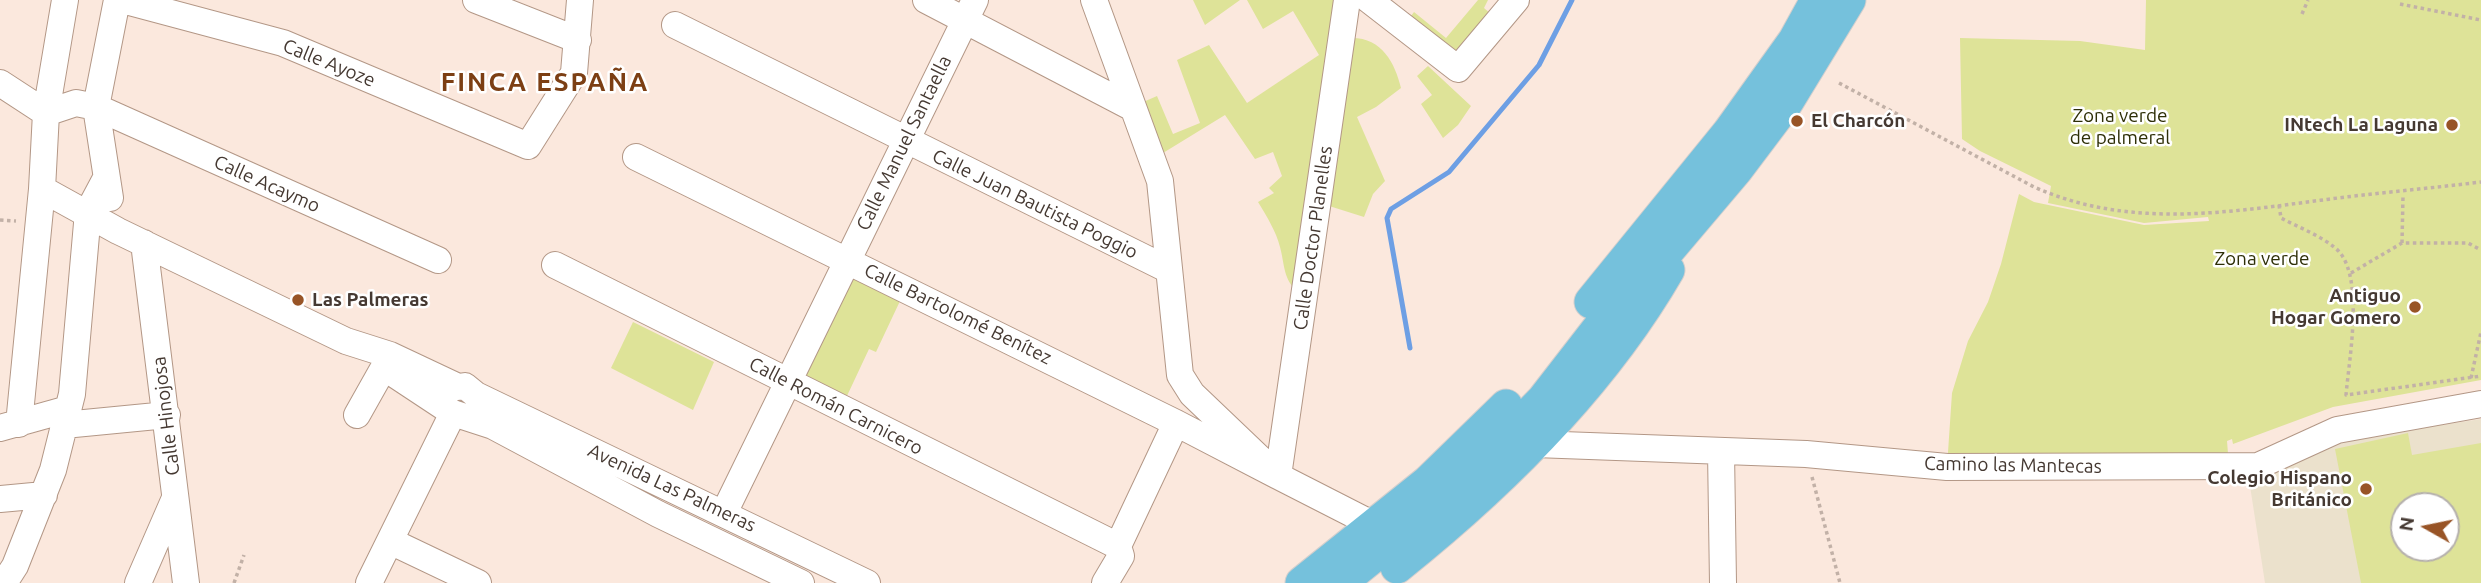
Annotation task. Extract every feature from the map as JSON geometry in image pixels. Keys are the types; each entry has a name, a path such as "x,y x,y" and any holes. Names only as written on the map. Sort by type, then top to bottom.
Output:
{"main road":[{"path":"1626,293 1650,247 1795,40 1817,0"},
{"path":"1340,583 1455,490 1543,400 1626,293 1664,255 1736,170 1785,105 1849,0"},
{"path":"1302,583 1428,482 1520,391 1730,131"},
{"path":"1377,583 1453,523 1535,444 1589,380 1654,295 1736,170"}],"street":[{"path":"10,426 42,189 46,113 65,0"},
{"path":"83,269 90,262 97,230 115,230 105,180 96,107 120,0"},
{"name":"Calle Ayoze","path":"120,0 283,43 528,146 574,73 578,40"},
{"path":"477,0 578,40 580,0"},
{"path":"926,0 970,10 1131,107"},
{"path":"1094,0 1160,181 1180,374 1192,394 1278,476"},
{"name":"Calle Doctor Planelles","path":"1278,476 1347,0"},
{"path":"1369,0 1458,69 1516,0"},
{"name":"Calle Manuel Santaella","path":"724,513 970,10"},
{"name":"Calle Juan Bautista Poggio","path":"675,25 1169,270"},
{"path":"0,83 46,113"},
{"path":"46,113 76,103 96,107"},
{"name":"Calle Acaymo","path":"96,107 438,260"},
{"name":"Calle Bartolomé Benítez","path":"636,156 1177,423 1374,525"},
{"path":"4,583 15,566 57,455 72,394 88,212 105,180"},
{"name":"Avenida Las Palmeras","path":"42,189 88,212 115,230 293,316 354,345 390,355 493,425 658,513 801,583"},
{"name":"Calle Hinojosa","path":"138,583 175,496 144,243"},
{"name":"Calle Román Carnicero","path":"555,265 1118,547"},
{"name":"Avenida Las Palmeras","path":"354,345 384,368 460,404 724,513 867,583"},
{"path":"357,415 384,368"},
{"path":"369,583 460,404"},
{"name":"Camino las Mantecas","path":"1535,444 1806,454 1947,467 2258,466 2337,430 2481,404"},
{"path":"10,426 66,417 167,415"},
{"path":"1105,583 1121,556 1118,547 1177,423"},
{"path":"10,426 40,428 51,435 57,455"},
{"path":"1721,451 1723,583"},
{"path":"0,499 44,495"},
{"path":"175,496 186,583"},
{"path":"390,541 478,583"}],"path":[{"path":"2302,14 2308,0"},
{"path":"2400,4 2481,20"},
{"path":"1839,83 2052,195 2139,215 2208,213 2481,182"},
{"path":"2402,243 2403,196"},
{"path":"2279,205 2281,218 2336,247 2347,260 2351,273 2346,395 2481,376"},
{"path":"2351,273 2402,243 2468,243 2481,250"},
{"path":"2471,378 2481,332"},
{"path":"1806,454 1840,583"},
{"path":"234,583 244,555"}],"shaded area":[{"name":"Colegio Hispano Británico","path":"2481,419 2481,583 2265,583 2248,473 2331,442"}],"green space":[{"path":"1193,0 1240,0 1205,25"},
{"path":"1247,0 1337,0 1298,292 1287,277 1276,235 1258,202 1274,193 1269,188 1282,176 1273,152 1255,159 1225,115 1163,153 1141,103 1157,96 1173,134 1200,123 1177,60 1209,45 1247,103 1319,55 1293,11 1263,29"},
{"path":"1478,0 1488,0 1484,8 1492,15 1458,55 1408,20 1414,12 1446,38"},
{"path":"2146,0 2481,0 2481,380 2333,407 2233,444 2232,439 2227,441 2229,466 1947,467 1952,393 1968,341 1988,302 2001,264 2019,194 2034,202 2144,225 2209,221 2208,217 2144,223 2048,203 2051,186 1980,151 1962,139 1960,38 2080,41 2145,50"},
{"path":"1352,38 1371,42 1386,54 1401,88 1376,107 1357,117 1385,181 1373,194 1364,217 1326,205"},
{"path":"1428,66 1471,106 1458,125 1443,138 1421,104 1432,95 1417,76"},
{"path":"853,277 900,301 876,352 869,349 846,398 802,376"},
{"path":"633,322 714,362 693,410 611,368"},
{"path":"2408,433 2412,455 2481,443 2481,583 2361,583 2335,449"}],"waterway":[{"path":"1410,348 1387,218 1391,209 1449,172 1539,65 1572,0"}],"place":[{"name":"El Charcón","path":"1797,121"},
{"name":"INtech La Laguna","path":"2452,125"},
{"name":"Las Palmeras","path":"298,300"},
{"name":"Antiguo Hogar Gomero","path":"2415,307"},
{"name":"Colegio Hispano Británico","path":"2366,489"}],"district":[{"name":"FINCA ESPAÑA","path":"545,82"}],"park label":[{"name":"Zona verde de palmeral","path":"2120,127"},
{"name":"Zona verde","path":"2262,259"}]}
